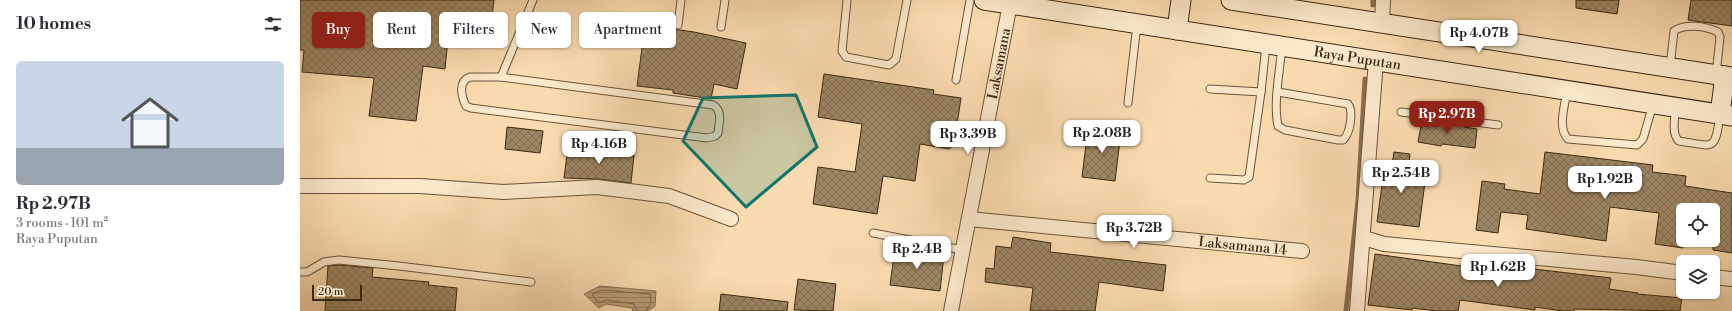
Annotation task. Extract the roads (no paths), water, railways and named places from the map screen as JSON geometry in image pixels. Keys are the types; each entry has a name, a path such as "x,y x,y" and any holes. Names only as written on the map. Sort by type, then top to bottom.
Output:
{"main road":[{"name":"Raya Puputan","path":"984,0 1726,115"},
{"path":"1177,30 1181,0"},
{"path":"1231,0 1724,76 1726,115"}],"street":[{"path":"1382,23 1383,0"},
{"name":"Laksamana","path":"952,311 968,219 1010,4"},
{"path":"1357,311 1364,238 1376,60"},
{"path":"300,186 420,186 503,192 597,187 669,196 731,219"},
{"name":"Laksamana 14","path":"968,219 1302,251"},
{"path":"1364,238 1384,244 1636,266 1676,272"},
{"path":"1720,278 1732,279"}],"lane":[{"path":"678,25 681,0"},
{"path":"721,27 725,0"},
{"path":"847,0 842,51 843,55 846,57 889,65 896,59 907,0"},
{"path":"956,80 970,0"},
{"path":"501,77 526,20 531,1"},
{"path":"1128,103 1137,23"},
{"path":"1670,68 1674,31 1684,26 1714,30 1718,32 1720,36 1724,76"},
{"path":"1274,44 1278,92 1276,117 1278,126 1285,130 1343,140 1347,137 1351,111 1348,104 1278,92"},
{"path":"1210,178 1244,180 1249,177 1261,92 1274,44"},
{"path":"470,76 501,77 713,105 718,108 720,112 718,133 715,136 707,138 471,108 466,106 462,98 462,82 464,79 470,76"},
{"path":"1210,89 1261,92"},
{"path":"1567,90 1562,127 1564,134 1568,139 1637,145 1643,139 1653,104"},
{"path":"1676,107 1674,132 1678,141 1709,146 1714,143 1717,138 1726,115"},
{"path":"1401,112 1498,125"},
{"path":"873,233 963,250"},
{"path":"300,272 307,272 324,262 339,260 531,282"}],"water":[{"path":"600,286 656,291 655,306 648,311 633,311 632,308 606,304 599,308 584,294"}],"waterway":[{"path":"1373,0 1373,5"},
{"path":"1346,311 1358,200 1365,79"}]}
